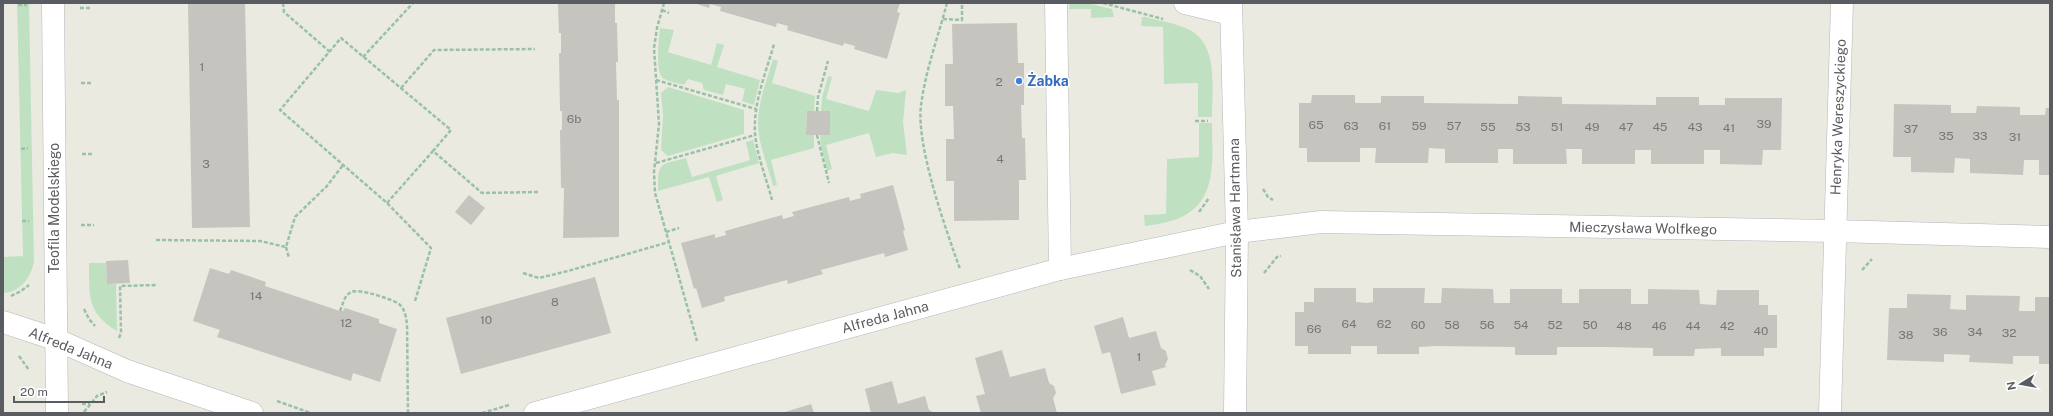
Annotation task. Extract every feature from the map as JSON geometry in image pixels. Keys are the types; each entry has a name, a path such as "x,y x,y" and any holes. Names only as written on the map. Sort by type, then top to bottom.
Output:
{"street":[{"name":"Teofila Modelskiego","path":"53,3 56,413"},
{"path":"1056,3 1060,269"},
{"path":"1185,3 1231,9"},
{"name":"Henryka Wereszyckiego","path":"1830,413 1834,231 1842,3"},
{"name":"Stanisława Hartmana","path":"1231,9 1237,232 1235,413"},
{"name":"Mieczysława Wolfkego","path":"1237,232 1322,222 1834,231 2050,237"},
{"name":"Alfreda Jahna","path":"535,413 1060,269 1237,232"},
{"name":"Alfreda Jahna","path":"3,322 55,340 127,370 252,413"}],"path":[{"path":"283,3 284,12 330,52"},
{"path":"363,57 413,3"},
{"path":"664,3 654,48 659,124 655,193 699,345"},
{"path":"947,3 921,107 923,142 930,173 961,271"},
{"path":"943,19 962,20 962,3"},
{"path":"75,8 90,8"},
{"path":"662,10 669,13"},
{"path":"387,203 451,130 341,38 280,110 387,203 431,248 415,301"},
{"path":"772,200 756,135 756,109 774,44"},
{"path":"401,88 434,50 535,49"},
{"path":"817,111 818,96 828,61"},
{"path":"656,80 756,109"},
{"path":"76,83 92,83"},
{"path":"656,163 756,135"},
{"path":"817,135 829,183"},
{"path":"433,151 482,192 538,192"},
{"path":"77,154 93,154"},
{"path":"289,258 286,247 295,217 326,186 343,165"},
{"path":"78,219 79,232"},
{"path":"78,225 94,225"},
{"path":"666,232 679,228"},
{"path":"156,240 260,240 286,247"},
{"path":"523,273 539,278 669,242"},
{"path":"1185,269 1200,276 1210,291 1258,289 1258,281 1268,266 1277,257 1284,254"},
{"path":"1833,276 1859,276 1863,268 1872,259 1878,257"},
{"path":"113,338 118,341 121,333 120,286 157,285"},
{"path":"340,311 345,297 352,292 360,291 400,305 405,314 407,324 408,413"},
{"path":"81,302 89,319 98,328"},
{"path":"270,398 311,413"}],"green space":[{"path":"17,3 29,3 34,262 27,279 20,287 3,293 3,257 23,256"},
{"path":"1070,3 1087,3 1112,9 1114,17 1091,18 1091,9 1069,9"},
{"path":"1142,17 1188,29 1198,36 1205,45 1212,68 1212,117 1198,117 1198,83 1164,84 1163,27 1141,26"},
{"path":"660,28 674,30 668,52 711,65 717,43 724,45 717,67 760,80 754,105 742,101 745,89 726,84 723,95 704,90 702,83 688,79 684,85 663,78 658,62"},
{"path":"773,59 778,61 772,83 815,96 814,111 807,111 806,135 814,135 814,148 771,160 777,185 773,186 762,148 758,118 765,84"},
{"path":"828,76 832,77 826,99 869,111 876,90 898,93 906,90 903,122 907,155 893,153 876,157 869,133 826,145 832,169 827,171 820,135 830,135 830,111 821,111 822,98"},
{"path":"668,87 744,110 744,134 668,156 661,150 663,116 661,93"},
{"path":"1199,123 1212,123 1211,173 1209,185 1204,196 1197,206 1182,217 1145,226 1144,215 1166,214 1167,159 1199,157"},
{"path":"753,140 759,163 716,176 723,200 717,202 709,177 658,191 660,170 665,164 686,158 692,177 750,160 746,142"},
{"path":"89,263 106,263 107,284 116,284 117,331 100,317 92,303 89,285"}],"building":[{"path":"188,3 245,3 250,227 192,228"},
{"path":"615,3 618,62 616,62 617,100 619,100 619,237 563,238 564,188 561,188 560,130 562,130 562,111 560,111 559,53 561,53 561,33 559,33 558,4"},
{"path":"694,3 900,3 897,12 900,13 887,59 854,49 855,46 844,43 843,46 787,30 788,26 777,23 776,27 720,11 721,7 710,4 709,8"},
{"path":"1017,23 1018,63 1024,63 1024,105 1021,105 1022,138 1025,138 1026,180 1019,180 1019,220 954,221 954,181 946,181 946,139 954,139 953,106 945,106 945,64 953,64 952,24"},
{"path":"1312,95 1355,95 1355,103 1381,103 1381,96 1424,96 1424,103 1518,104 1518,96 1562,97 1562,104 1656,105 1656,97 1699,97 1699,105 1725,105 1725,98 1782,98 1781,150 1763,150 1762,165 1720,164 1720,150 1704,150 1704,164 1651,164 1651,150 1635,150 1635,164 1582,164 1582,149 1566,149 1567,164 1513,164 1513,149 1498,149 1498,163 1445,163 1445,149 1429,148 1428,163 1375,163 1376,148 1360,148 1360,162 1307,162 1307,148 1299,148 1299,103 1311,103"},
{"path":"1894,104 1951,105 1951,113 1976,113 1977,106 2020,107 2020,115 2045,115 2046,108 2050,108 2050,175 2039,175 2039,160 2024,160 2023,175 1970,173 1970,159 1955,158 1954,173 1911,172 1911,157 1893,157"},
{"path":"807,111 830,111 830,135 806,135"},
{"path":"893,185 905,230 903,231 908,250 885,257 884,253 821,270 823,274 788,284 787,280 724,297 725,301 702,308 696,288 694,289 681,243 715,234 715,238 726,235 725,231 782,215 783,219 794,216 792,212 849,197 850,201 861,198 860,194"},
{"path":"469,195 485,208 471,225 455,212"},
{"path":"128,260 130,283 107,284 106,261"},
{"path":"210,268 229,274 231,270 266,282 265,286 340,311 343,311 345,308 379,319 379,323 397,329 380,382 353,373 351,381 217,337 220,330 193,321"},
{"path":"595,277 611,333 461,374 446,318"},
{"path":"1314,288 1356,288 1356,302 1367,303 1373,302 1373,288 1425,288 1424,303 1441,303 1442,288 1493,289 1494,303 1510,303 1510,289 1562,289 1562,303 1579,303 1579,289 1631,289 1631,304 1648,304 1648,289 1699,290 1700,304 1716,305 1717,290 1759,290 1759,305 1768,305 1768,315 1777,315 1777,348 1764,348 1764,356 1721,356 1721,348 1695,349 1694,356 1653,356 1653,348 1557,347 1557,355 1515,355 1515,347 1435,346 1419,347 1419,354 1377,354 1377,346 1351,346 1351,354 1308,354 1308,346 1295,346 1295,312 1304,312 1304,302 1314,302"},
{"path":"1907,294 1951,295 1950,309 1966,310 1966,295 2020,296 2019,311 2035,311 2035,297 2050,297 2050,364 2039,364 2039,356 2013,356 2013,364 1969,362 1970,355 1944,354 1944,362 1887,360 1889,308 1907,308"},
{"path":"1123,317 1129,338 1156,331 1161,348 1166,351 1168,359 1165,365 1166,367 1152,371 1156,385 1121,394 1110,352 1102,354 1094,326"},
{"path":"1002,350 1010,377 1045,368 1049,383 1054,386 1056,393 1053,398 1057,413 981,413 976,396 985,394 975,358"},
{"path":"892,381 898,404 925,396 929,410 935,413 871,413 865,389"},
{"path":"811,404 814,413 782,413"}],"place":[{"name":"Żabka","path":"1019,81"}]}
